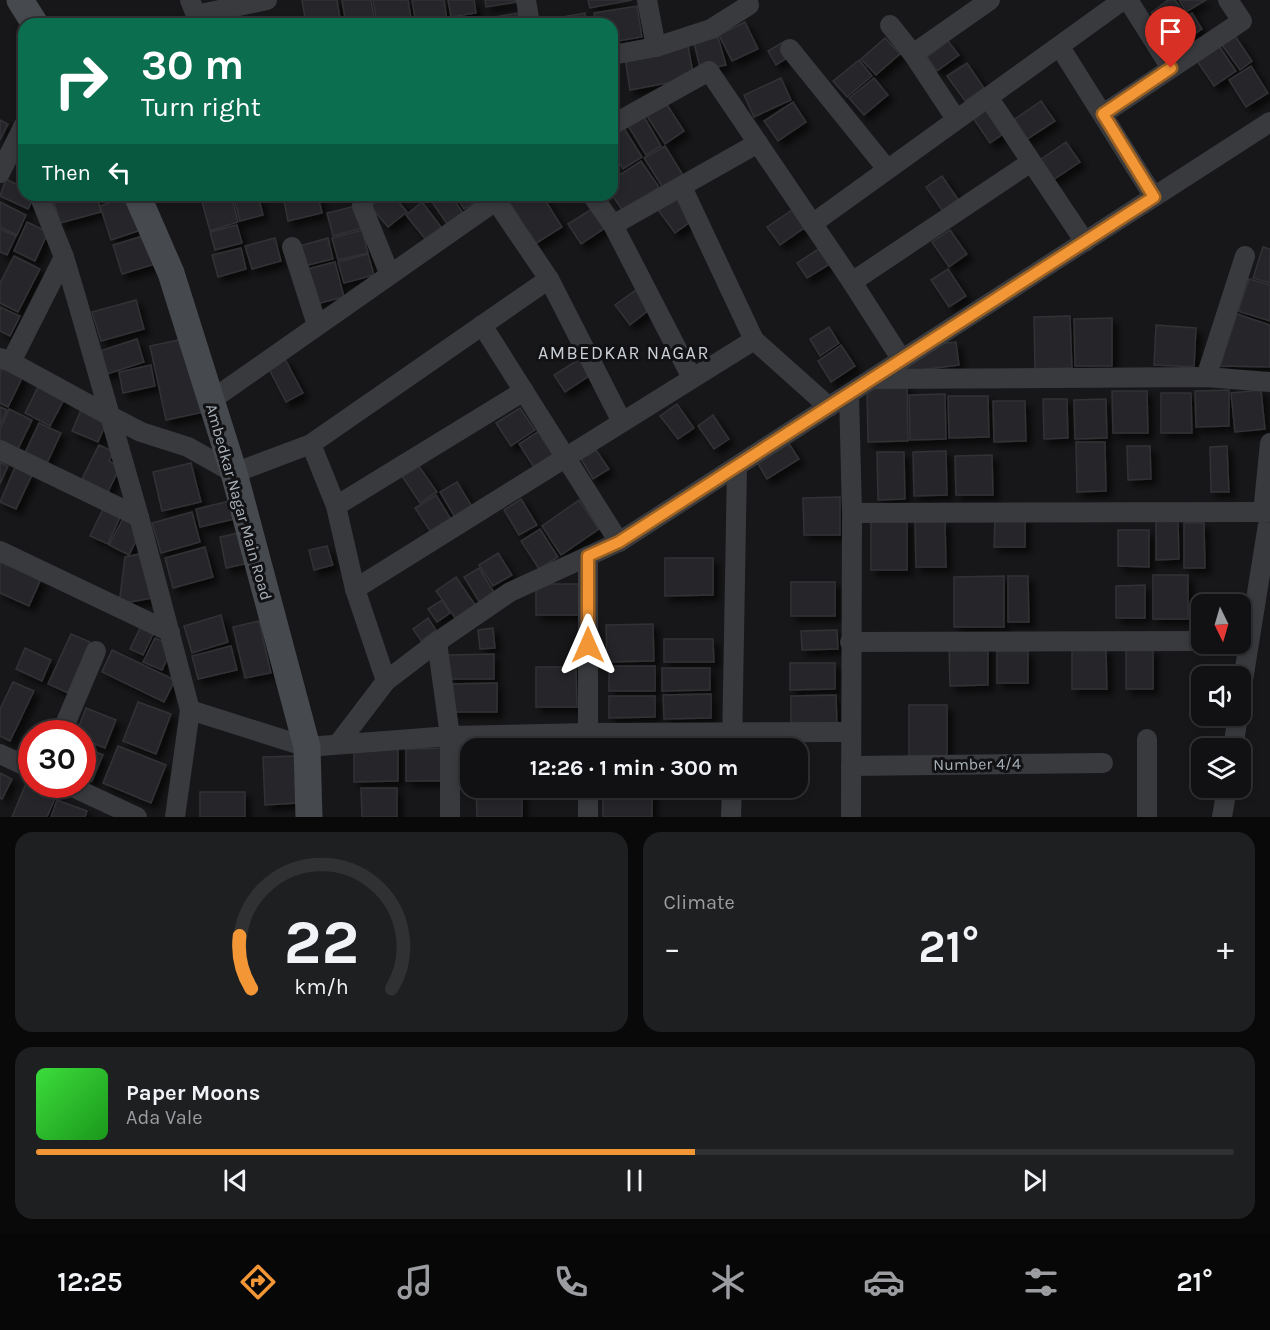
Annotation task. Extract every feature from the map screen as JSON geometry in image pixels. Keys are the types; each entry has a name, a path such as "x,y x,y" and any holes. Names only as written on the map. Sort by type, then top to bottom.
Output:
{"street":[{"path":"20,0 31,18"},
{"path":"190,0 196,15 267,0"},
{"path":"526,0 529,18"},
{"path":"647,0 656,47"},
{"path":"913,54 990,0"},
{"path":"813,224 1123,0"},
{"path":"1128,0 1171,68"},
{"path":"1103,114 1242,21 1228,0"},
{"path":"618,54 656,47 711,29 749,5"},
{"path":"890,24 956,119"},
{"path":"1060,47 1154,197"},
{"path":"790,49 887,169"},
{"path":"618,122 709,71 902,360"},
{"path":"988,97 1085,242"},
{"path":"338,744 386,681 437,642 510,592 619,542 1270,122"},
{"path":"614,225 758,142"},
{"path":"0,174 18,146"},
{"path":"852,282 1031,162"},
{"path":"682,187 754,340 829,407"},
{"path":"41,201 64,257 139,517 190,710 175,817"},
{"name":"Ambedkar Nagar Main Road","path":"140,201 171,273 234,473 307,747 309,817"},
{"path":"363,201 362,206 390,275"},
{"path":"210,401 496,201"},
{"path":"502,201 549,279 622,422"},
{"path":"596,201 614,225 693,378"},
{"path":"292,247 317,325"},
{"path":"1206,377 1245,256"},
{"path":"64,257 5,360 141,432 188,447 234,473 311,444 549,279"},
{"path":"482,325 619,542"},
{"path":"355,590 754,340"},
{"path":"872,379 1206,377 1270,382"},
{"path":"336,506 524,391"},
{"path":"849,394 852,513 851,817"},
{"path":"311,444 336,506 355,590 386,681"},
{"path":"1263,513 1270,444"},
{"path":"0,450 139,517"},
{"path":"733,738 737,466"},
{"path":"852,513 1270,512 1251,610"},
{"path":"0,550 170,632"},
{"path":"588,556 588,738"},
{"path":"850,642 1191,640"},
{"path":"437,642 450,736 450,817"},
{"path":"67,720 96,651"},
{"path":"190,710 307,747 450,736 505,738"},
{"path":"762,738 851,732"},
{"path":"1147,739 1147,817"},
{"path":"0,754 18,762"},
{"name":"Number 4/4","path":"851,766 1103,763"},
{"path":"96,798 137,817"},
{"path":"588,798 588,817"},
{"path":"731,817 732,798"},
{"path":"1222,817 1225,798"}],"building":[{"path":"302,0 337,0 340,18 305,18"},
{"path":"342,0 371,0 374,18 345,18"},
{"path":"373,0 408,0 411,18 376,18"},
{"path":"412,0 444,0 447,18 415,18"},
{"path":"448,0 474,0 476,13 451,17"},
{"path":"485,0 516,0 516,2 486,7"},
{"path":"588,0 632,0 590,8"},
{"path":"1168,0 1175,0 1185,14 1163,29 1151,13"},
{"path":"1179,0 1206,0 1186,12"},
{"path":"637,6 642,37 618,41 618,18 594,18 594,13"},
{"path":"518,13 519,18 489,18"},
{"path":"585,13 586,18 556,18"},
{"path":"1192,13 1202,29 1173,48 1163,33"},
{"path":"745,22 758,49 732,61 719,35"},
{"path":"1235,36 1252,61 1240,70 1222,45"},
{"path":"718,37 726,65 701,71 694,43"},
{"path":"885,38 900,54 876,75 861,59"},
{"path":"785,41 793,54 776,65 768,51"},
{"path":"948,41 959,55 937,71 927,57"},
{"path":"688,46 694,78 630,90 625,58"},
{"path":"1219,46 1236,71 1214,86 1197,61"},
{"path":"859,60 872,76 847,97 833,81"},
{"path":"967,63 984,88 965,101 947,76"},
{"path":"1251,66 1268,93 1246,107 1229,80"},
{"path":"781,78 791,100 754,117 744,95"},
{"path":"874,78 888,95 864,115 849,98"},
{"path":"664,100 684,131 665,144 645,113"},
{"path":"1041,101 1055,121 1026,140 1012,121"},
{"path":"793,102 806,122 778,141 764,121"},
{"path":"985,106 1003,134 990,143 971,115"},
{"path":"643,115 661,146 646,155 627,124"},
{"path":"0,120 8,124 0,140"},
{"path":"622,125 642,157 623,169 618,161 618,127"},
{"path":"1066,142 1080,162 1050,182 1037,162"},
{"path":"665,146 683,175 663,188 644,158"},
{"path":"641,161 659,187 623,211 616,201 618,201 618,176"},
{"path":"942,176 960,202 944,213 926,187"},
{"path":"6,179 18,185 18,201 32,201 28,209 0,196"},
{"path":"677,197 693,220 675,233 658,210"},
{"path":"54,201 98,201 101,212 60,223"},
{"path":"115,201 136,201 144,229 111,240 100,206"},
{"path":"202,201 233,201 238,222 210,231"},
{"path":"235,201 260,201 263,215 240,221"},
{"path":"284,201 319,201 322,213 288,221"},
{"path":"376,201 398,201 407,212 388,227 370,206"},
{"path":"431,201 455,201 463,213 447,224"},
{"path":"459,201 478,201 464,209"},
{"path":"509,201 546,201 562,227 535,244"},
{"path":"0,202 26,215 17,235 0,227"},
{"path":"422,202 442,228 426,240 406,215"},
{"path":"356,206 362,228 333,236 327,213"},
{"path":"595,207 608,226 581,244 568,224"},
{"path":"792,210 804,228 780,245 767,227"},
{"path":"27,222 48,232 35,261 14,251"},
{"path":"237,225 242,243 215,250 210,232"},
{"path":"0,229 16,236 7,255 0,252"},
{"path":"362,230 368,253 338,260 332,238"},
{"path":"950,230 967,254 949,267 932,242"},
{"path":"146,235 155,264 122,274 113,245"},
{"path":"275,238 281,261 252,269 245,246"},
{"path":"328,238 333,259 304,266 299,246"},
{"path":"1263,247 1270,249 1270,283 1253,278"},
{"path":"241,248 246,269 218,277 212,255"},
{"path":"820,248 830,264 807,278 797,263"},
{"path":"368,254 374,275 344,283 338,262"},
{"path":"14,256 40,269 18,312 0,303 0,283"},
{"path":"335,262 344,297 316,304 307,269"},
{"path":"948,269 966,296 949,307 931,280"},
{"path":"1249,279 1270,285 1270,321 1238,311"},
{"path":"640,287 654,306 630,325 615,305"},
{"path":"136,300 144,329 101,341 92,312"},
{"path":"0,307 20,316 10,336 0,331"},
{"path":"1237,314 1270,325 1270,367 1220,366"},
{"path":"1070,316 1072,368 1035,369 1034,317"},
{"path":"1112,318 1112,366 1075,366 1074,319"},
{"path":"1156,325 1196,328 1194,367 1154,365"},
{"path":"829,327 839,343 820,356 810,339"},
{"path":"188,338 204,412 166,420 150,346"},
{"path":"137,339 144,362 104,375 97,352"},
{"path":"956,342 959,365 904,372 903,367 939,344"},
{"path":"841,345 855,366 831,382 818,361"},
{"path":"581,358 592,374 565,392 554,375"},
{"path":"285,359 303,393 286,402 268,367"},
{"path":"151,365 155,386 123,393 119,372"},
{"path":"3,366 23,376 8,407 0,403 0,372"},
{"path":"41,381 67,394 50,426 25,413"},
{"path":"907,385 908,441 868,442 867,386"},
{"path":"1229,390 1229,426 1196,427 1195,391"},
{"path":"1261,390 1265,429 1235,432 1231,393"},
{"path":"1112,391 1147,391 1148,433 1113,433"},
{"path":"1161,393 1191,393 1192,433 1161,433"},
{"path":"945,394 946,439 910,440 909,395"},
{"path":"948,396 988,396 989,437 949,438"},
{"path":"1043,399 1067,399 1068,438 1044,439"},
{"path":"1106,399 1107,438 1075,439 1074,400"},
{"path":"993,401 1025,401 1026,441 994,442"},
{"path":"677,404 694,428 678,439 660,416"},
{"path":"0,407 7,410 0,425"},
{"path":"520,408 535,430 511,446 496,423"},
{"path":"9,409 32,420 16,453 0,445 0,429"},
{"path":"81,410 107,421 98,442 72,431"},
{"path":"713,415 729,439 714,449 698,426"},
{"path":"39,423 61,433 46,465 24,455"},
{"path":"539,431 555,457 535,469 519,444"},
{"path":"786,439 799,459 767,479 755,459"},
{"path":"1076,442 1105,442 1106,491 1077,492"},
{"path":"99,445 114,452 109,461 120,467 108,492 82,479"},
{"path":"1127,446 1150,446 1151,479 1128,480"},
{"path":"1227,446 1229,492 1211,492 1210,447"},
{"path":"596,450 609,469 593,479 581,459"},
{"path":"946,451 947,495 914,496 913,452"},
{"path":"877,452 904,452 905,499 878,500"},
{"path":"992,455 993,495 956,495 955,456"},
{"path":"0,462 8,466 0,484"},
{"path":"191,463 201,502 162,511 153,472"},
{"path":"418,465 437,492 420,503 402,476"},
{"path":"15,467 32,475 16,509 0,502"},
{"path":"457,482 473,508 456,519 440,492"},
{"path":"436,495 452,521 432,534 415,508"},
{"path":"840,497 840,535 804,535 803,498"},
{"path":"521,499 537,525 519,535 504,510"},
{"path":"234,500 239,518 200,527 196,509"},
{"path":"579,500 599,529 561,555 542,526"},
{"path":"104,507 121,515 108,544 90,536"},
{"path":"192,512 200,542 161,553 152,523"},
{"path":"125,515 131,518 136,541 129,555 109,545"},
{"path":"995,517 1025,517 1025,547 994,547"},
{"path":"871,520 907,520 907,570 871,570"},
{"path":"1156,520 1178,520 1179,559 1156,560"},
{"path":"915,521 945,521 946,567 916,567"},
{"path":"1184,523 1204,523 1205,568 1184,568"},
{"path":"540,529 558,557 539,569 521,541"},
{"path":"1118,530 1149,530 1149,567 1118,566"},
{"path":"239,533 245,564 226,568 220,537"},
{"path":"327,546 333,565 314,570 309,550"},
{"path":"205,547 213,577 173,588 165,558"},
{"path":"145,553 153,598 119,604 125,557"},
{"path":"498,553 512,575 493,586 479,565"},
{"path":"665,558 713,558 713,595 665,596"},
{"path":"0,562 41,579 29,606 0,593"},
{"path":"479,568 495,594 480,603 464,577"},
{"path":"1153,575 1188,575 1188,619 1153,619"},
{"path":"1004,576 1004,627 954,627 954,577"},
{"path":"1008,576 1028,576 1029,622 1008,622"},
{"path":"456,577 478,609 458,622 436,591"},
{"path":"791,582 835,582 835,616 791,616"},
{"path":"536,584 580,584 581,615 536,615"},
{"path":"1145,585 1145,618 1116,618 1116,586"},
{"path":"442,600 450,613 437,622 428,609"},
{"path":"221,615 228,642 192,653 184,626"},
{"path":"428,618 436,630 421,641 413,629"},
{"path":"259,621 271,673 245,678 233,627"},
{"path":"142,624 155,630 143,655 130,649"},
{"path":"653,624 654,661 607,662 606,625"},
{"path":"493,628 495,648 480,649 478,630"},
{"path":"837,630 838,649 802,650 801,631"},
{"path":"71,634 90,642 68,693 48,684"},
{"path":"155,638 173,646 162,670 143,662"},
{"path":"664,639 713,639 714,662 664,662"},
{"path":"949,645 988,645 988,685 950,686"},
{"path":"231,646 237,670 198,679 192,656"},
{"path":"25,648 51,660 42,681 16,669"},
{"path":"1072,649 1106,649 1107,689 1072,689"},
{"path":"112,650 175,680 164,702 102,672"},
{"path":"1126,650 1153,650 1153,689 1126,689"},
{"path":"997,651 1028,651 1028,683 997,683"},
{"path":"494,654 494,679 448,679 448,655"},
{"path":"790,663 835,663 835,689 790,690"},
{"path":"609,666 655,666 655,691 609,691"},
{"path":"536,667 576,667 577,707 536,707"},
{"path":"662,668 710,668 710,690 662,691"},
{"path":"13,682 34,691 20,720 18,720 10,741 0,736 0,709"},
{"path":"497,683 497,712 450,712 449,684"},
{"path":"711,694 711,718 664,719 663,695"},
{"path":"836,695 837,725 791,725 791,696"},
{"path":"609,696 655,696 655,717 609,718"},
{"path":"138,702 171,714 156,754 123,741"},
{"path":"909,705 947,705 947,757 909,757"},
{"path":"86,708 116,720 105,748 96,744 96,720 81,720"},
{"path":"398,743 398,781 354,782 354,744"},
{"path":"118,746 166,765 151,803 103,783"},
{"path":"446,748 446,781 406,781 406,749"},
{"path":"96,752 103,755 96,772"},
{"path":"296,756 298,803 265,805 263,757"},
{"path":"0,773 12,779 2,799 0,798"},
{"path":"361,788 397,788 397,817 362,817"},
{"path":"200,792 245,792 245,817 200,817"},
{"path":"20,798 55,798 47,817 12,817"},
{"path":"476,798 522,798 522,817 477,817"},
{"path":"603,798 652,798 652,817 603,817"},
{"path":"57,800 87,811 85,817 51,817"}],"district":[{"name":"AMBEDKAR NAGAR","path":"624,353"}],"route":[{"path":"588,645 588,556 619,542 1154,197 1103,114 1171,68"}]}
